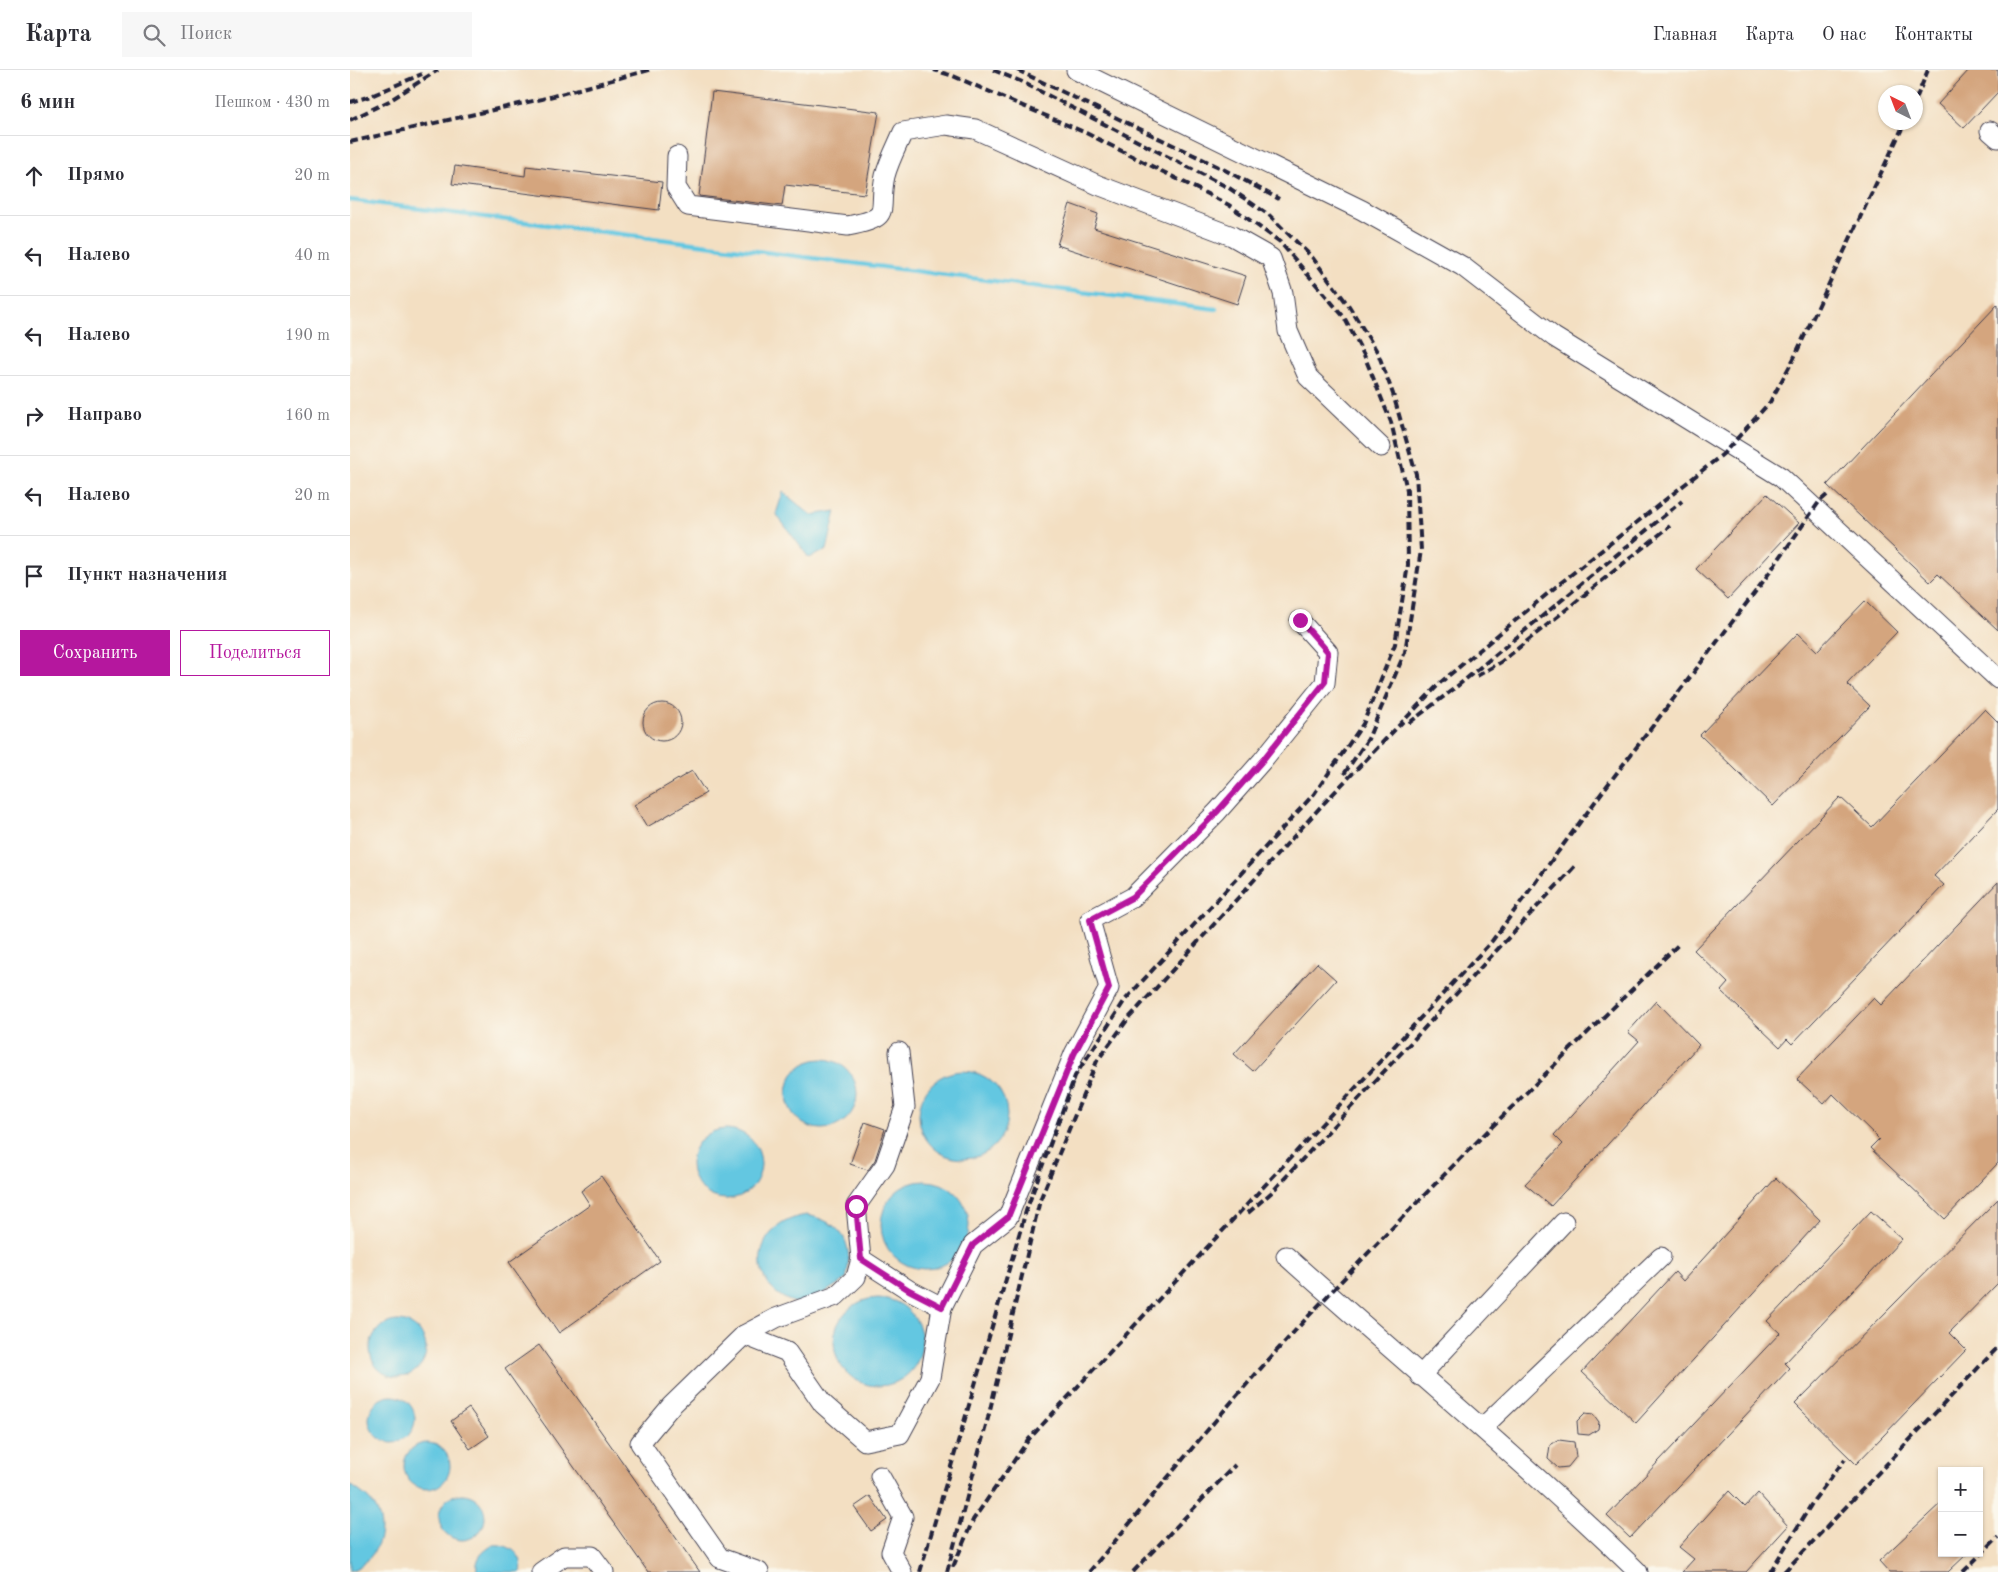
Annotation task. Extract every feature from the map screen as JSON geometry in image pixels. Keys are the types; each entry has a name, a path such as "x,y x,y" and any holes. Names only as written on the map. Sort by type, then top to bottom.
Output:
{"lane":[{"path":"1076,70 1362,210 1462,266 1554,337 1781,477 1998,679"},
{"path":"676,156 676,187 688,206 848,226 873,222 883,210 885,175 903,132 946,125 975,129 1098,185 1232,236 1271,258 1283,293 1288,330 1308,377 1381,447"},
{"path":"744,1335 787,1352 823,1404 865,1441 900,1434 930,1378 942,1307 973,1245 1008,1217 1074,1054 1109,988 1090,920 1133,897 1147,883 1230,798 1325,682 1328,652 1300,620"},
{"path":"759,1572 720,1558 640,1443 672,1406 744,1335 776,1318 836,1296 856,1276 861,1259 856,1206 885,1165 905,1107 900,1052"},
{"path":"1420,1376 1564,1222"},
{"path":"1286,1256 1420,1376 1483,1427 1638,1572"},
{"path":"1483,1427 1661,1258"},
{"path":"861,1259 909,1290 942,1307"},
{"path":"880,1476 903,1518 891,1552 902,1572"},
{"path":"541,1572 564,1556 592,1556 604,1572"}],"water":[{"path":"783,492 811,515 836,511 827,550 809,558 776,514"},
{"path":"815,1059 829,1059 842,1065 851,1074 857,1087 855,1107 847,1119 829,1129 815,1129 802,1123 793,1114 787,1101 787,1087 793,1074 802,1065"},
{"path":"954,1071 972,1071 988,1078 1000,1090 1007,1106 1007,1124 1000,1140 988,1152 972,1159 954,1159 938,1152 926,1140 919,1124 919,1106 926,1090 938,1078"},
{"path":"719,1129 733,1129 746,1135 755,1144 761,1157 759,1177 751,1189 733,1199 719,1199 706,1193 697,1184 691,1171 691,1157 697,1144 706,1135"},
{"path":"916,1181 934,1181 950,1188 962,1200 969,1216 969,1234 962,1250 950,1262 934,1269 916,1269 900,1262 888,1250 881,1234 881,1216 888,1200 900,1188"},
{"path":"807,1215 830,1223 838,1230 847,1245 848,1267 846,1279 805,1305 785,1299 771,1288 763,1274 761,1259 764,1244 773,1231 787,1221"},
{"path":"869,1298 887,1298 903,1305 915,1317 922,1333 922,1351 915,1367 903,1379 887,1386 869,1386 853,1379 841,1367 834,1351 834,1333 841,1317 853,1305"},
{"path":"392,1321 404,1321 414,1325 422,1333 426,1349 422,1365 414,1373 404,1377 392,1377 382,1373 374,1365 370,1355 370,1343 374,1333 382,1325"},
{"path":"392,1396 405,1400 411,1406 415,1419 411,1432 405,1438 392,1442 379,1438 373,1432 369,1419 373,1406 379,1400"},
{"path":"427,1443 440,1447 446,1453 450,1466 446,1479 440,1485 427,1489 414,1485 408,1479 404,1466 408,1453 414,1447"},
{"path":"350,1486 358,1490 372,1503 381,1525 377,1547 361,1565 350,1571"},
{"path":"462,1494 475,1498 481,1504 485,1517 481,1530 475,1536 462,1540 449,1536 443,1530 439,1517 443,1504 449,1498"},
{"path":"493,1545 505,1546 514,1551 521,1560 521,1572 477,1572 478,1559"}],"building":[{"path":"1969,70 1998,70 1998,92 1964,128 1938,104"},
{"path":"712,92 879,112 865,194 785,185 782,206 699,196"},
{"path":"455,166 525,176 526,166 662,182 659,210 452,184"},
{"path":"1070,204 1098,214 1094,228 1246,276 1237,304 1057,245"},
{"path":"1998,304 1998,630 1938,574 1930,582 1827,485"},
{"path":"1767,494 1799,523 1728,599 1696,569"},
{"path":"1865,601 1897,632 1847,684 1870,706 1773,806 1700,735 1798,633 1817,651"},
{"path":"662,703 676,708 681,722 676,736 662,741 648,736 643,722 648,708"},
{"path":"1985,709 1998,722 1998,809 1934,876 1944,885 1792,1044 1787,1039 1780,1047 1721,991 1728,983 1694,950 1840,797 1872,827"},
{"path":"692,771 706,793 647,827 634,805"},
{"path":"1998,882 1998,1163 1945,1219 1870,1148 1879,1139 1833,1094 1824,1104 1797,1079 1874,998 1881,1005"},
{"path":"1317,963 1336,980 1253,1071 1234,1054"},
{"path":"1656,1001 1699,1045 1551,1206 1525,1184 1563,1144 1554,1135 1639,1041 1628,1032"},
{"path":"865,1122 885,1129 875,1160 868,1170 850,1164"},
{"path":"601,1176 660,1261 559,1333 509,1262 590,1205 581,1191"},
{"path":"1776,1178 1820,1220 1636,1423 1582,1372 1675,1272 1683,1281"},
{"path":"1998,1199 1998,1283 1949,1333 1966,1350 1856,1464 1795,1404"},
{"path":"1871,1211 1902,1239 1785,1363 1790,1368 1630,1538 1607,1516 1780,1333 1767,1321"},
{"path":"539,1345 700,1572 648,1572 505,1369"},
{"path":"469,1408 489,1436 470,1449 451,1421"},
{"path":"1585,1413 1593,1414 1599,1422 1598,1429 1589,1435 1578,1434 1577,1421"},
{"path":"1559,1440 1574,1442 1576,1457 1568,1467 1558,1468 1548,1459 1550,1445"},
{"path":"1729,1491 1745,1507 1758,1493 1788,1526 1746,1572 1682,1572 1694,1559 1679,1547"},
{"path":"870,1496 887,1520 871,1531 854,1507"},
{"path":"1938,1506 1938,1557 1964,1557 1948,1572 1889,1572 1879,1561"}],"waterway":[{"path":"350,200 1216,309"}],"railway":[{"path":"350,120 389,101 438,70"},
{"path":"350,142 542,99 649,70"},
{"path":"920,1572 1026,1211 1075,1076 1125,1000 1314,794 1363,724 1395,644 1408,565 1407,490 1391,422 1364,355 1344,317 1280,242 1229,205 1086,133 953,76 934,70"},
{"path":"993,70 1020,81 1229,188 1269,215 1312,257 1349,306 1378,353 1393,394 1416,474 1421,550 1405,652 1368,739 1342,777"},
{"path":"1017,70 1225,170 1279,199"},
{"path":"1922,85 1928,70"},
{"path":"350,102 371,96 422,74"},
{"path":"947,1572 988,1418 1040,1200 1097,1061 1128,1019 1325,802 1441,682 1558,585 1723,454 1770,402 1793,360 1901,130"},
{"path":"953,1567 973,1520 1029,1439 1492,941 1606,787 1762,583 1819,502 1827,495"},
{"path":"1409,723 1455,688 1682,501"},
{"path":"1477,676 1501,662 1670,526"},
{"path":"1248,1213 1272,1192 1575,866"},
{"path":"1089,1572 1224,1410 1320,1304 1471,1148 1678,945"},
{"path":"1784,1572 1998,1347"},
{"path":"1770,1572 1814,1500 1845,1459"},
{"path":"1133,1572 1235,1465"},
{"path":"1963,1572 1998,1537"}],"route":[{"path":"856,1206 861,1259 909,1290 942,1307 973,1245 1008,1217 1074,1054 1109,988 1090,920 1133,897 1217,812 1262,761 1325,682 1328,652 1300,620"}]}
